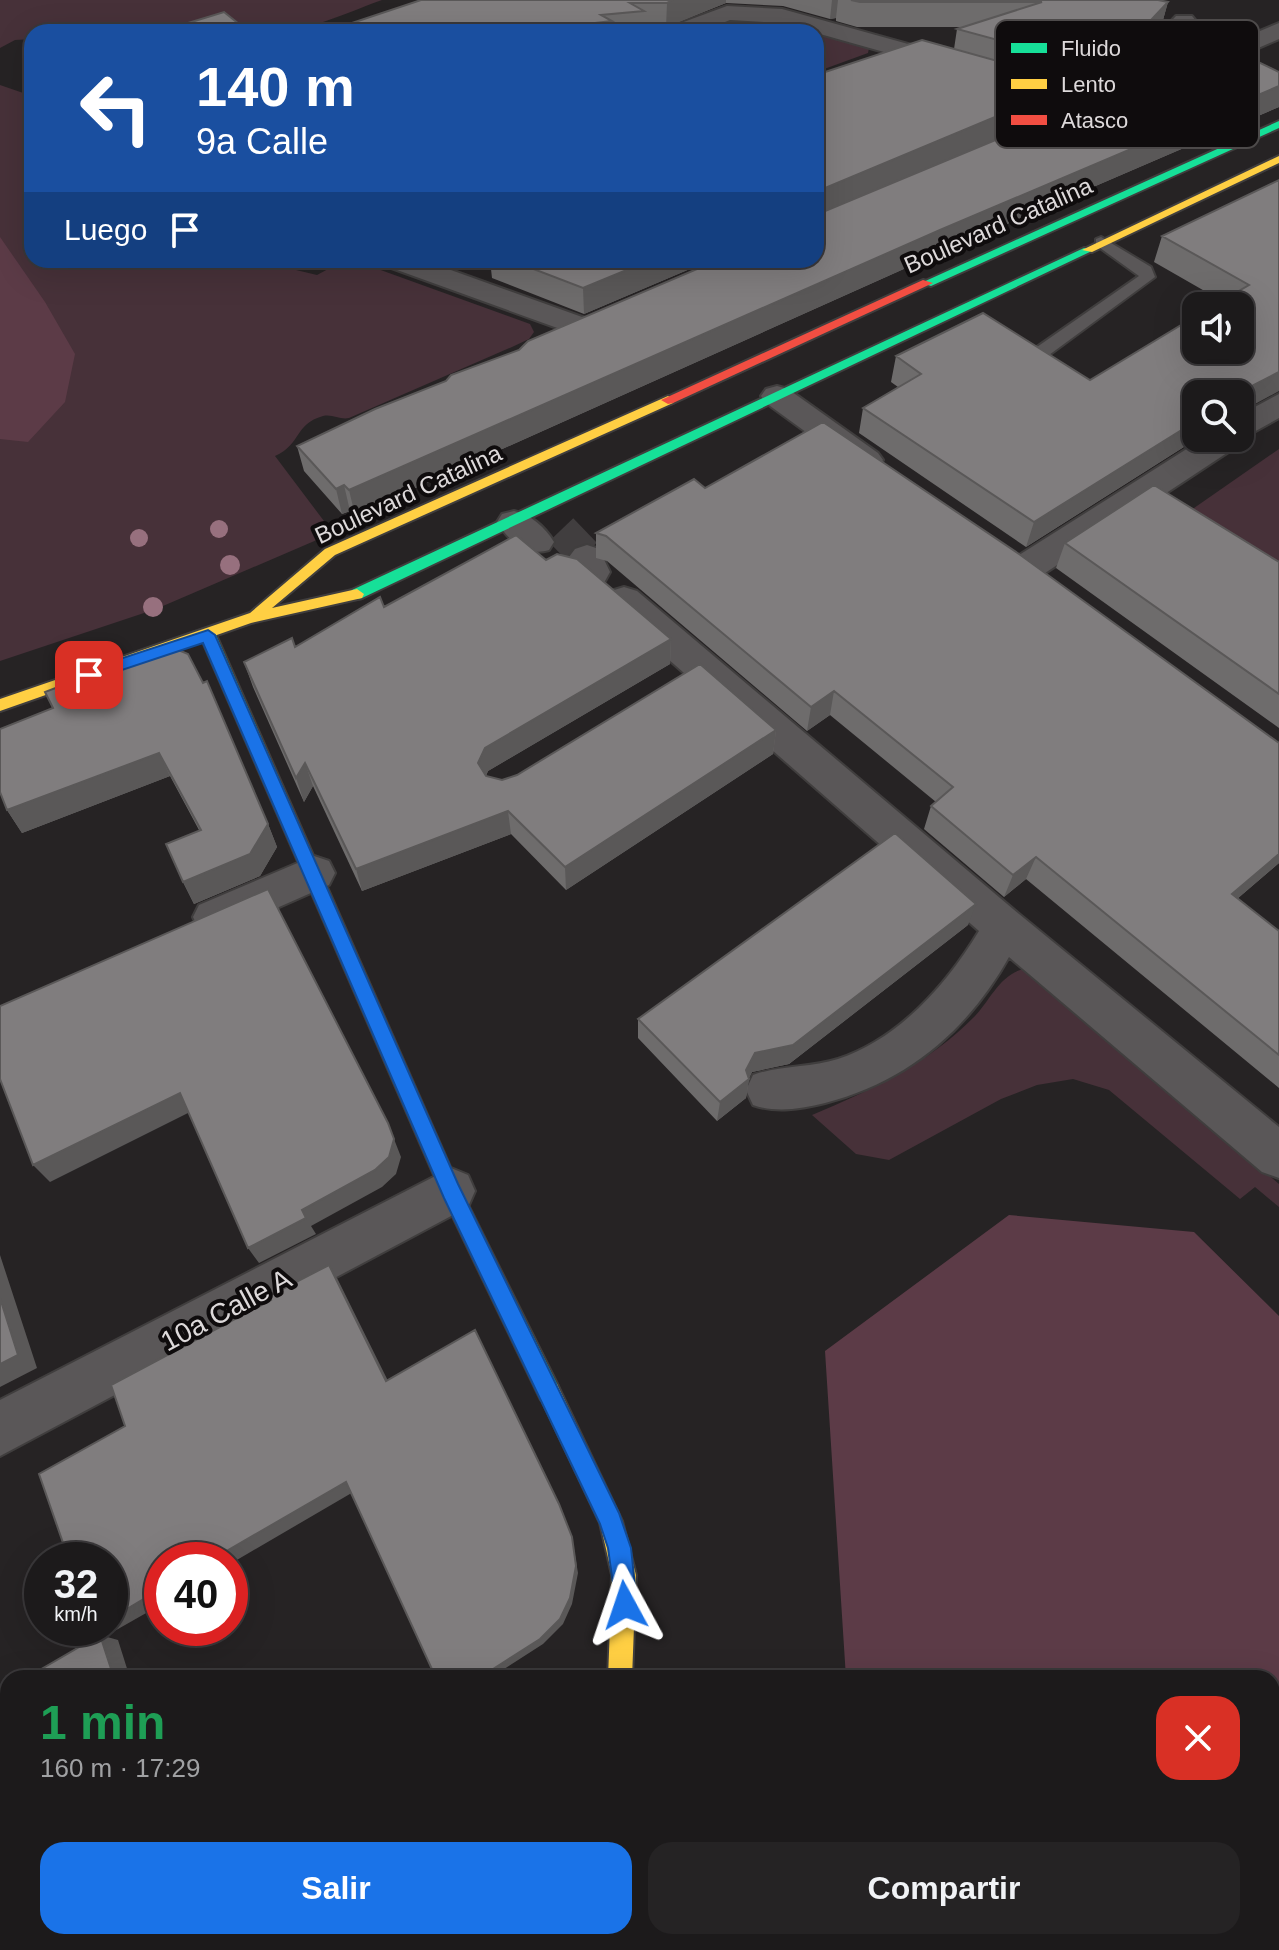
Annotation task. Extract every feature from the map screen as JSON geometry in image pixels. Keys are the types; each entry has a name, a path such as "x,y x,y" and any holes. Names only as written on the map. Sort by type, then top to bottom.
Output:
{"street":[{"path":"699,24 727,13 763,13 805,24"},
{"path":"1156,14 1180,20"},
{"path":"1259,25 1279,27"},
{"path":"1259,36 1279,27"},
{"path":"824,29 995,75"},
{"path":"859,65 901,49"},
{"name":"Boulevard Catalina","path":"1259,133 1279,124"},
{"name":"Boulevard Catalina","path":"249,618 330,552 1226,148"},
{"path":"0,705 208,635 249,618 362,593 538,526 777,396 1279,159"},
{"path":"418,268 585,328"},
{"path":"542,347 614,316"},
{"path":"777,396 897,480"},
{"path":"1254,420 1279,404"},
{"path":"1025,569 1205,452"},
{"path":"582,565 688,674 1004,927 1279,1156"},
{"path":"208,635 451,1191 611,1521 619,1548 625,1605 613,1670"},
{"path":"172,935 314,873"},
{"path":"769,1090 820,1087 872,1069 898,1051 952,1002 992,950 1004,927"},
{"name":"10a Calle A","path":"0,1429 451,1191"}],"lane":[{"path":"1043,351 1147,277 1145,270 1101,242"}],"shaded area":[{"path":"0,0 382,0 316,24 24,24 24,39 15,40 0,48"},
{"path":"730,18 784,24 714,24"},
{"path":"824,35 869,48 868,53 824,69"},
{"path":"0,85 24,93 24,268 288,268 317,275 330,268 375,268 530,324 534,332 529,339 512,347 349,418 323,416 314,420 302,429 290,446 275,456 333,533 156,609 0,661"},
{"path":"0,237 45,302 75,354 65,402 28,442 0,439"},
{"path":"1279,449 1279,592 1171,524"},
{"path":"1023,969 1034,975 1279,1184 1279,1207 1255,1187 1240,1199 1109,1090 1073,1079 1037,1085 1001,1099 889,1160 856,1154 812,1115 899,1074 939,1048 975,1016 1008,977"},
{"path":"1009,1215 1194,1232 1279,1316 1279,1670 845,1670 825,1351"}],"building":[{"path":"421,0 673,0 667,3 630,3 644,11 601,15 612,21 586,24 349,24"},
{"path":"851,0 1168,2 1151,20 995,20 995,39 957,29 1042,2"},
{"path":"224,12 239,24 185,24"},
{"path":"922,40 995,60 995,117 824,188 824,72"},
{"path":"1259,62 1279,72 1279,86 1259,94"},
{"path":"995,140 995,148 1133,148 349,490 344,485 336,489 297,446 375,409 446,381 451,375 519,350 528,341 699,268 824,268 824,211"},
{"path":"1279,180 1279,372 1254,385 1254,380 1182,380 1182,430 1034,522 863,408 921,374 896,356 983,313 1090,380 1182,324 1182,364 1254,364 1254,292 1237,292 1249,285 1162,236"},
{"path":"531,268 632,268 583,288"},
{"path":"823,422 1019,554 1279,743 1279,854 1232,894 1279,931 1279,1055 1036,857 1013,875 931,806 953,787 834,691 811,707 606,536 596,533 694,479 705,488"},
{"path":"1154,485 1279,562 1279,694 1065,543"},
{"path":"516,535 546,560 557,554 577,559 671,639 485,748 478,763 486,776 502,780 517,775 700,664 776,730 565,867 508,811 356,869 305,763 296,778 244,662 292,638 295,647 380,597 384,607"},
{"path":"176,649 188,654 203,683 207,681 268,824 250,854 183,882 166,844 201,830 159,753 7,810 0,792 0,729 53,708 45,692 152,651"},
{"path":"895,833 976,904 793,1045 755,1053 746,1070 749,1079 720,1102 638,1019"},
{"path":"268,889 388,1123 394,1139 389,1157 375,1170 302,1210 306,1218 248,1248 180,1093 33,1165 0,1079 0,1006"},
{"path":"329,1265 386,1381 475,1330 572,1537 576,1566 570,1598 560,1619 540,1639 492,1670 432,1670 346,1482 242,1542 144,1542 144,1599 128,1608 128,1542 63,1542 39,1474 125,1426 111,1385 271,1300 269,1296"},
{"path":"0,1298 18,1355 0,1364"},
{"path":"81,1646 104,1646 111,1670 40,1670"}],"tunnel":[{"path":"561,530 587,557"}],"traffic: fast":[{"path":"1259,133 1279,124"},
{"path":"927,283 1226,148"},
{"path":"357,594 1088,250"},
{"path":"208,635 451,1191 549,1392"}],"traffic: slow":[{"path":"1088,250 1279,159"},
{"path":"257,612 330,552 668,400"},
{"path":"0,705 249,618 357,594"},
{"path":"549,1392 611,1521 624,1575 620,1670"}],"traffic: jam":[{"path":"668,400 927,283"}],"route":[{"path":"89,675 208,635 451,1191 611,1521 624,1575 625,1605"}]}
